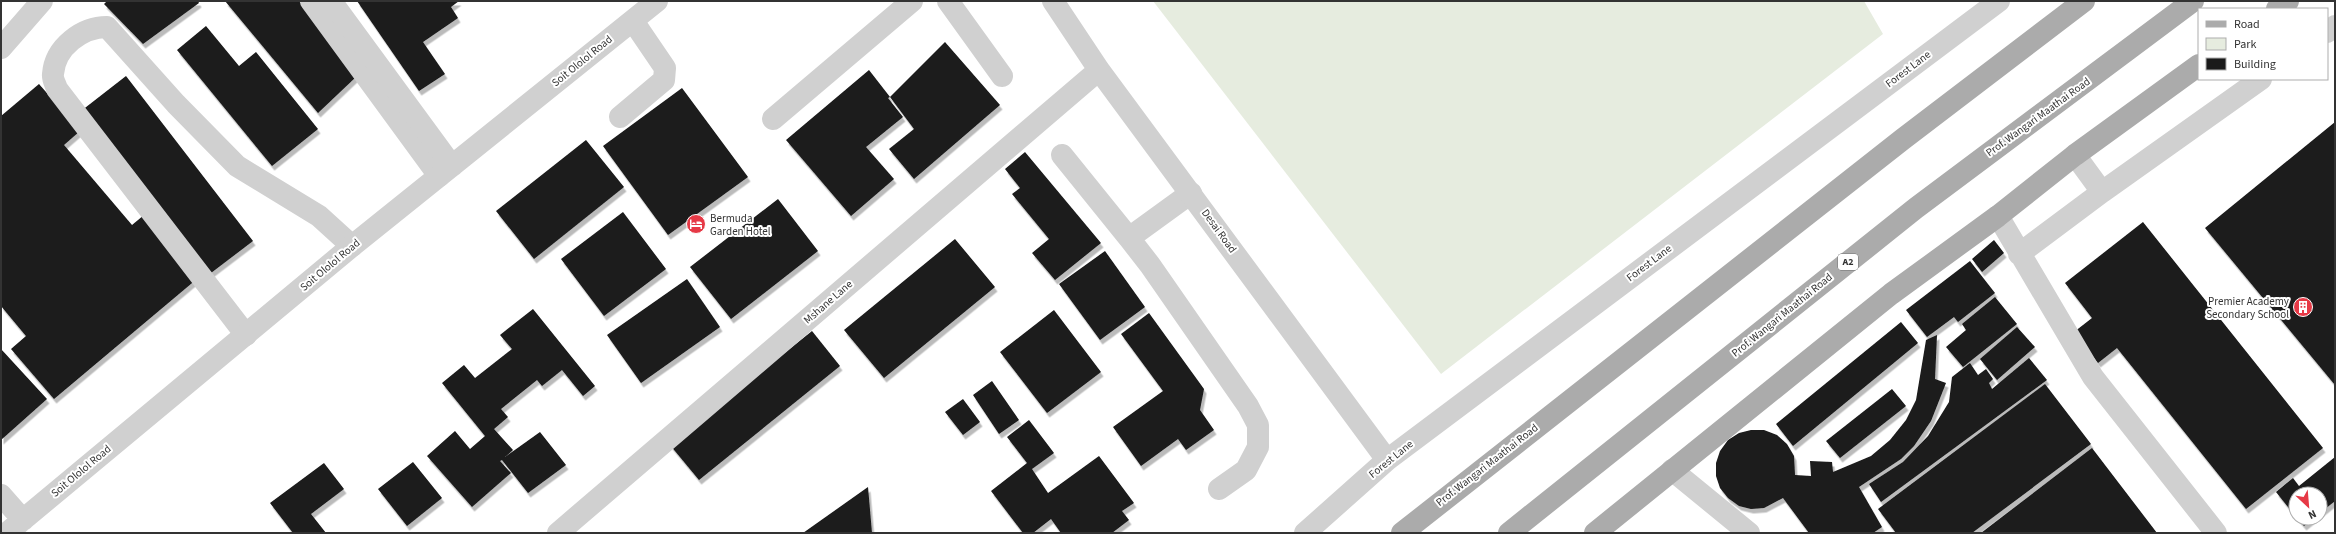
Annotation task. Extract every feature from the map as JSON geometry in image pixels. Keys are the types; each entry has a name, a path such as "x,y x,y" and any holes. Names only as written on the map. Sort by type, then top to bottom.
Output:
{"main road":[{"name":"Prof. Wangari Maathai Road","path":"1402,533 1903,138 2084,1"},
{"name":"Prof. Wangari Maathai Road","path":"1509,533 1916,208 2193,1"},
{"path":"2278,8 2288,1"},
{"path":"1595,533 1891,294 1998,216 2075,155 2198,66"}],"street":[{"path":"1,48 42,1"},
{"path":"310,1 446,171"},
{"path":"331,1 446,171"},
{"name":"Soit Ololol Road","path":"15,526 352,246 657,1"},
{"path":"772,119 912,1"},
{"path":"948,1 1002,76"},
{"name":"Desai Road","path":"1054,1 1099,70 1387,460"},
{"name":"Forest Lane","path":"1305,533 1387,460 1999,1"},
{"path":"620,117 664,80 665,68 633,20"},
{"path":"246,335 57,90 53,75 56,62 62,49 79,34 95,27 107,27 176,104 237,166 319,216 352,246"},
{"name":"Mshane Lane","path":"558,533 1099,70"},
{"path":"2019,254 2102,192 2261,80"},
{"path":"1062,155 1150,265 1248,406 1258,426 1258,447 1246,470 1219,489"},
{"path":"2075,155 2102,192"},
{"path":"1129,238 1191,193"},
{"path":"1998,216 2019,254 2093,377 2216,533"},
{"path":"1672,470 1749,533"},
{"path":"1,495 15,526"}],"green space":[{"path":"1153,1 1864,1 1883,34 1441,374"}],"building":[{"path":"107,1 198,1 199,3 143,44 104,4"},
{"path":"225,1 299,1 357,76 318,113"},
{"path":"357,1 459,1 451,7 458,18 423,42 445,74 419,91"},
{"path":"206,26 239,66 256,52 318,129 272,166 177,50"},
{"path":"945,42 1000,105 914,179 889,149 914,129 890,97"},
{"path":"869,70 890,97 888,98 903,117 866,147 894,179 851,216 786,140"},
{"path":"126,76 253,241 207,276 81,111"},
{"path":"39,84 80,131 64,145 132,225 144,215 198,278 54,399 11,349 26,336 1,306 1,116"},
{"path":"682,88 748,177 668,235 603,146"},
{"name":"Premier Academy Secondary School","path":"2335,122 2335,385 2205,228"},
{"path":"586,140 624,187 534,259 496,211"},
{"path":"1025,152 1101,243 1055,280 1032,253 1049,239 1012,194 1020,188 1005,169"},
{"path":"778,199 818,251 731,319 690,267"},
{"path":"623,212 666,269 604,316 561,259"},
{"path":"2143,222 2323,448 2246,509 2117,348 2098,363 2074,332 2092,318 2065,283"},
{"path":"955,239 995,287 884,378 844,330"},
{"path":"1994,240 2004,253 1982,272 1972,259"},
{"path":"1105,251 1145,307 1100,340 1059,284"},
{"path":"1970,261 1995,293 1958,322 1954,317 1927,337 1906,310"},
{"path":"687,279 720,327 641,383 607,335"},
{"path":"1995,297 2017,324 1963,367 1946,347 1966,330 1962,324"},
{"path":"533,309 595,386 583,396 562,370 542,386 537,380 501,409 508,417 494,429 513,450 505,457 540,432 566,465 528,493 502,460 500,461 511,473 472,507 427,456 455,431 470,449 485,436 442,383 464,365 475,378 512,349 500,335"},
{"path":"1054,310 1101,372 1047,413 1000,352"},
{"path":"1149,313 1204,389 1200,410 1214,430 1186,450 1178,439 1141,466 1113,427 1163,391 1121,334"},
{"path":"1901,322 1918,343 1793,446 1776,424"},
{"path":"2017,327 2035,347 1997,380 1980,359"},
{"path":"812,331 840,366 699,480 670,445"},
{"path":"1937,335 1935,379 1946,383 1931,421 1914,446 1901,459 1859,487 1882,527 1873,533 1809,533 1783,498 1764,508 1751,509 1739,506 1728,498 1720,488 1716,476 1716,463 1720,451 1728,440 1739,433 1751,430 1764,430 1777,435 1787,444 1794,456 1795,475 1811,476 1810,461 1832,462 1833,472 1871,456 1890,440 1906,420 1916,400 1926,340"},
{"path":"1,349 47,399 1,440"},
{"path":"2029,358 2047,380 1881,502 1869,484 1903,462 1928,436 1949,402 1952,377 1970,363 1978,375 1986,369 1993,379 1989,383 1992,389"},
{"path":"992,381 1019,420 999,434 973,395"},
{"path":"2045,384 2091,444 1972,533 1896,533 1878,509"},
{"path":"1892,389 1906,406 1840,458 1826,441"},
{"path":"963,399 980,422 963,435 945,412"},
{"path":"1029,420 1054,453 1032,469 1048,493 1099,456 1134,503 1122,511 1129,520 1112,533 1061,533 1051,519 1033,533 1023,533 991,491 1027,463 1007,437"},
{"path":"2092,448 2157,533 1981,533"},
{"path":"2335,457 2335,501 2328,507 2328,486 2299,486"},
{"path":"413,462 442,498 407,526 378,489"},
{"path":"324,463 344,489 311,514 326,533 293,533 270,503"},
{"path":"2293,478 2299,486 2288,486 2288,507 2276,492"},
{"path":"868,487 872,533 803,533"}],"place":[{"name":"Bermuda Garden Hotel","path":"696,224"},
{"name":"Premier Academy Secondary School","path":"2303,307"}]}
